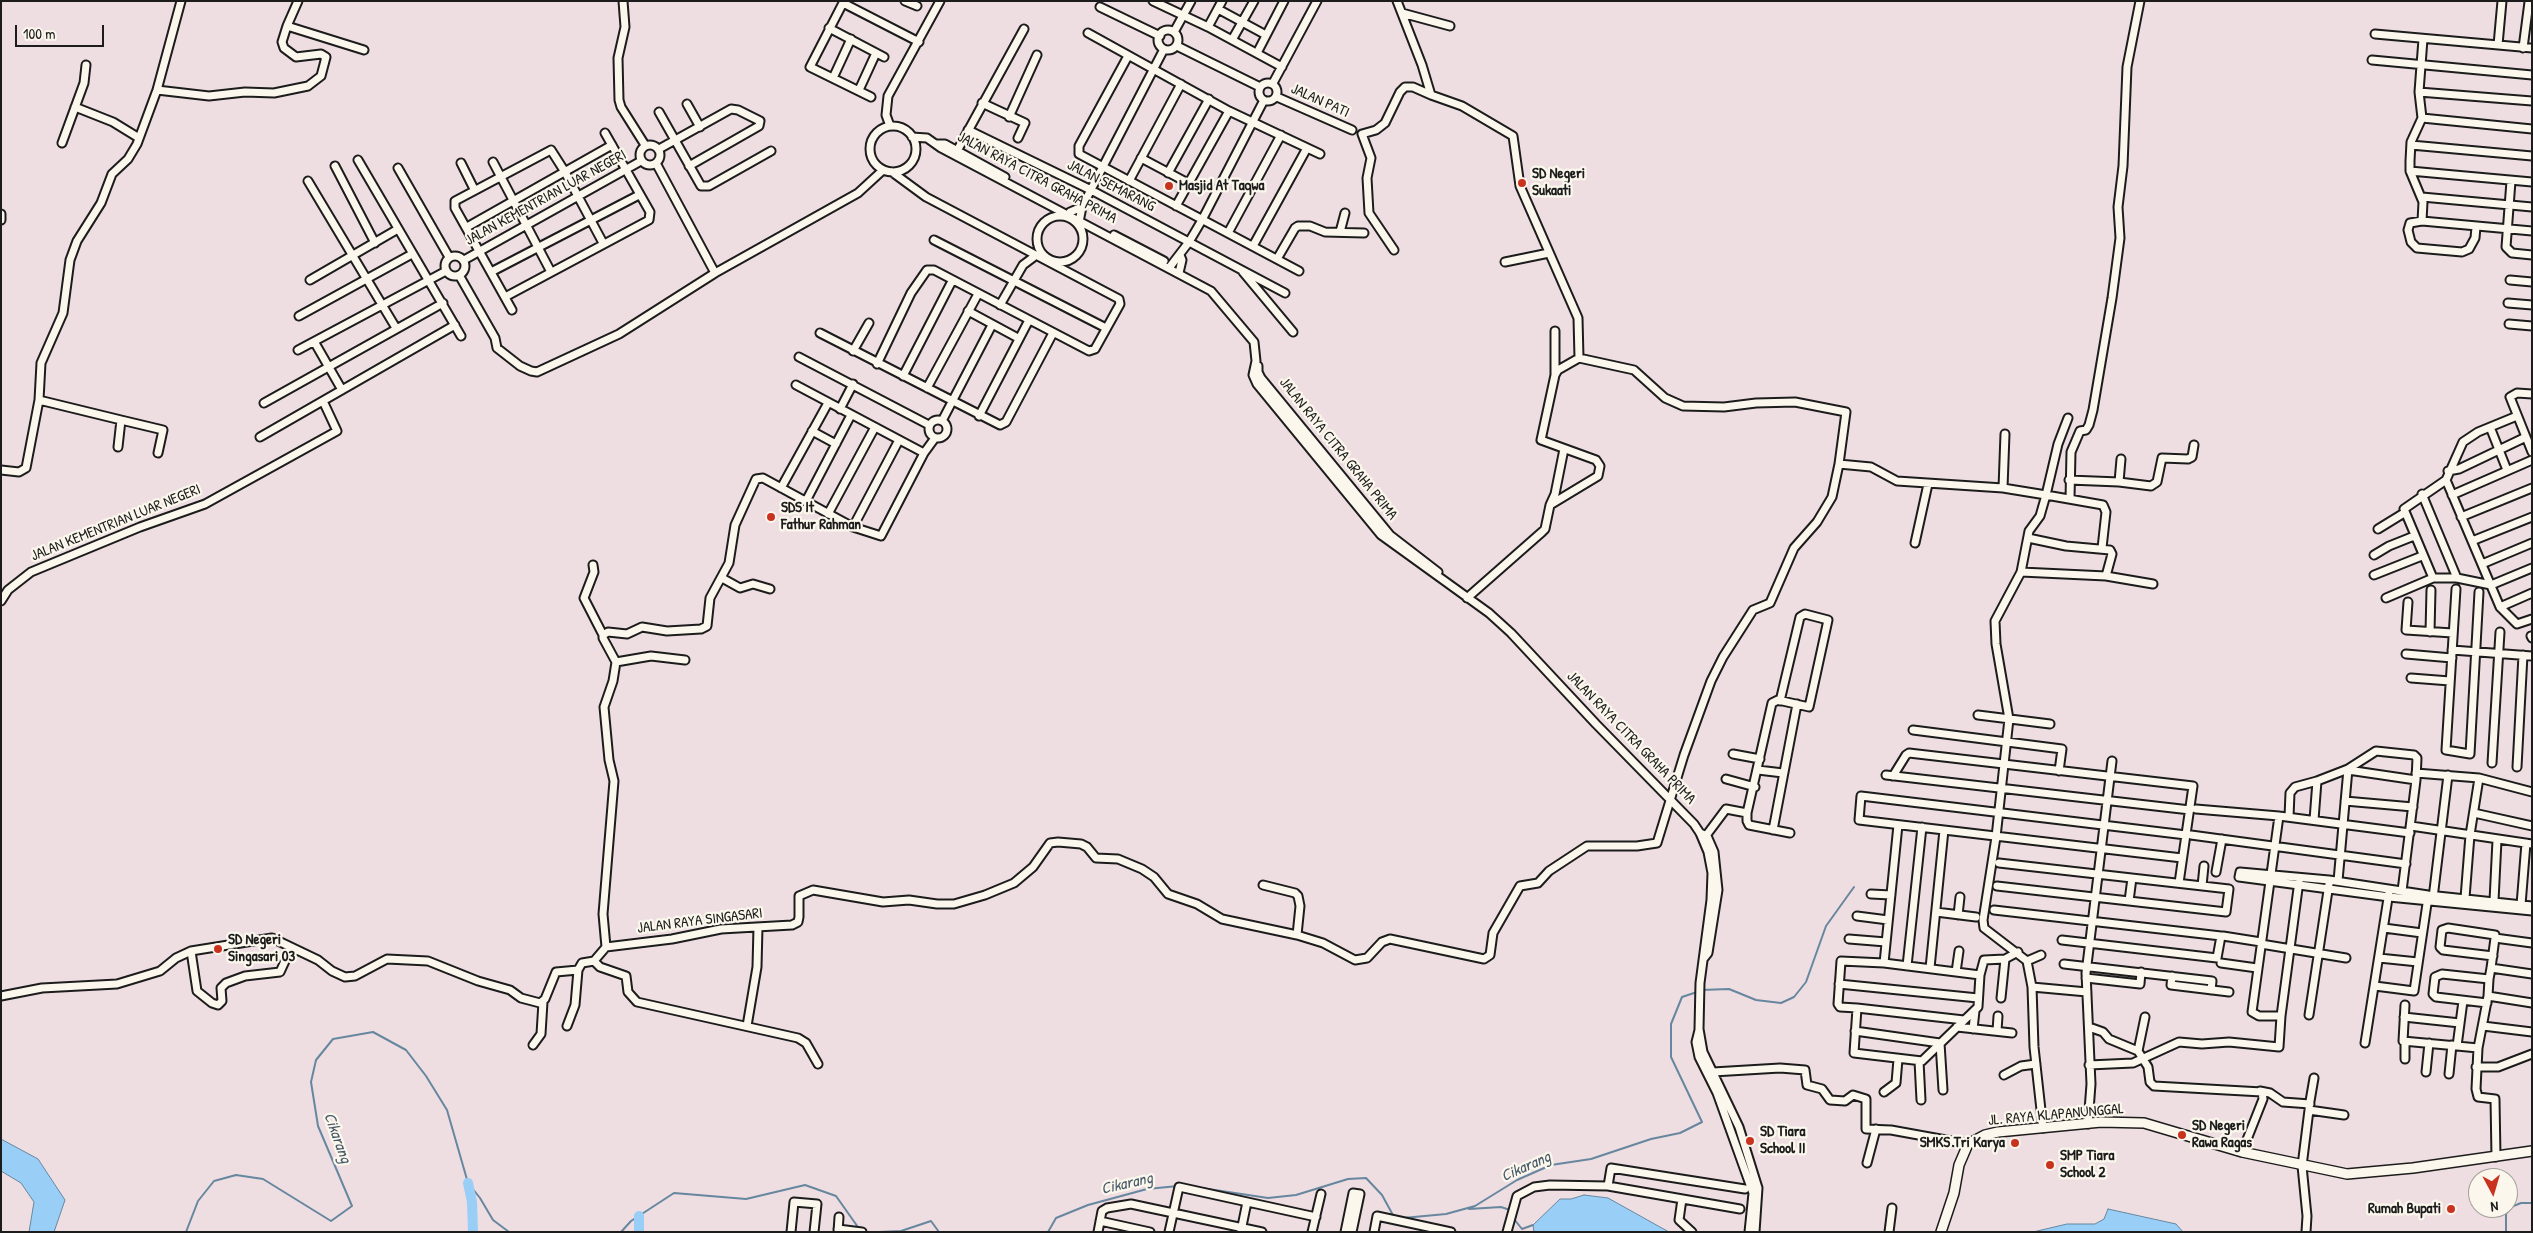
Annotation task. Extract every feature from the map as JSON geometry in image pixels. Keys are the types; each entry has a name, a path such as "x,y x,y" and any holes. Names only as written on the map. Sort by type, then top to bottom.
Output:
{"street":[{"path":"1,470 19,472 26,468 39,400 41,362 63,313 66,276 77,241 101,203 112,174 128,159 139,138 156,90 181,1"},
{"path":"156,90 209,96 245,92 274,93 308,86 321,76 326,57 322,54 296,57 286,52 282,42 298,1"},
{"path":"623,1 625,27 619,52 618,73 620,107 645,145"},
{"path":"905,1 917,6"},
{"path":"890,126 886,115 888,96 940,1"},
{"path":"1174,32 1191,1"},
{"path":"1208,27 1222,1"},
{"path":"1232,40 1254,1"},
{"path":"1257,53 1284,1"},
{"path":"1273,83 1317,1"},
{"path":"1397,1 1431,95"},
{"path":"2070,499 2069,480 2072,447 2080,431 2086,430 2089,425 2112,298 2120,238 2118,207 2123,166 2127,67 2140,1"},
{"path":"2498,46 2502,1"},
{"path":"2523,1 2530,2 2523,48"},
{"path":"871,97 812,69 810,65 843,2 919,42"},
{"path":"1156,2 1184,14 1282,67"},
{"path":"1100,6 1160,36"},
{"path":"1218,9 1266,35"},
{"path":"1402,13 1450,26"},
{"path":"287,26 319,34 364,50"},
{"path":"830,28 884,57"},
{"path":"957,151 1024,29"},
{"path":"1160,36 1169,30 1174,32 1177,36 1177,46"},
{"path":"1088,33 1229,110 1320,154"},
{"path":"2374,34 2532,48"},
{"path":"1160,36 1159,41 1164,49 1171,50 1177,46"},
{"path":"833,78 851,39"},
{"path":"2422,221 2422,197 2410,171 2411,145 2422,118 2419,92 2423,39"},
{"path":"1177,46 1260,87"},
{"path":"1075,218 1164,49"},
{"path":"859,90 876,53"},
{"path":"1009,116 1037,55"},
{"path":"1128,56 1078,148 1079,154 1299,271"},
{"path":"2372,60 2532,75"},
{"path":"62,143 86,74 86,64"},
{"path":"1260,87 1268,82 1273,83"},
{"path":"1260,87 1260,97 1268,102 1277,97 1276,87 1273,83"},
{"path":"1129,181 1180,84"},
{"path":"1394,250 1369,213 1367,178 1371,158 1362,134 1376,130 1385,123 1400,92 1405,87 1413,86 1431,95 1462,106 1513,136 1520,186 1578,318 1580,358"},
{"path":"2419,92 2532,101"},
{"name":"JALAN PATI","path":"1277,97 1352,130"},
{"path":"1168,173 1209,99"},
{"path":"1170,266 1180,255 1202,220 1264,100"},
{"path":"982,103 1025,123 1018,138"},
{"path":"686,104 700,127"},
{"path":"75,107 112,122 139,138"},
{"path":"689,166 760,124 734,109 659,149 660,154 656,163 715,272"},
{"path":"1176,206 1229,110"},
{"path":"659,112 700,185 709,186 771,151"},
{"path":"2422,118 2532,129"},
{"path":"877,364 911,293 924,272 934,270 1053,333 1093,351 1120,306 1119,299 926,197 892,172 883,170 872,160 870,145 877,132 890,126 903,128 912,136 916,148 913,160 904,169 892,172"},
{"name":"JALAN SEMARANG","path":"968,130 1091,190 1286,293"},
{"path":"505,297 649,220 650,212 605,132"},
{"path":"1228,233 1281,135"},
{"path":"912,136 923,136 937,144"},
{"name":"JALAN KEMENTRIAN LUAR NEGERI","path":"656,163 645,164 641,160 641,149 645,145 650,144 659,149"},
{"name":"JALAN RAYA CITRA GRAHA PRIMA","path":"937,144 944,144 1075,218"},
{"name":"JALAN RAYA CITRA GRAHA PRIMA","path":"937,144 1075,218 1213,287 1238,313 1258,340 1257,361 1260,378 1400,547 1469,597 1510,633 1596,724 1670,798 1703,836 1710,862 1712,890 1700,983 1699,1030"},
{"path":"467,226 612,145"},
{"path":"2411,145 2532,156"},
{"path":"1253,246 1307,148"},
{"path":"512,310 454,203 474,189 552,150 603,243"},
{"path":"1141,158 1188,183"},
{"path":"358,160 412,254 443,303 460,336"},
{"name":"JALAN KEMENTRIAN LUAR NEGERI","path":"464,260 641,160"},
{"path":"493,162 551,272"},
{"path":"461,163 474,189"},
{"path":"334,166 375,243"},
{"path":"398,168 449,257"},
{"path":"298,350 315,343 446,271 452,276 459,275 495,338 497,348 520,366 537,372 618,334 715,272 858,193 883,170"},
{"path":"2410,171 2532,182"},
{"path":"308,181 396,328"},
{"path":"2511,181 2506,247 2509,251 2532,255"},
{"path":"491,272 591,222 639,195"},
{"path":"2422,197 2532,208"},
{"path":"1075,218 1082,207"},
{"path":"1340,232 1345,213"},
{"path":"1,214 1,220"},
{"path":"1062,216 1075,218 1083,233 1081,251 1066,262 1050,262 1038,246 1041,226 1053,218 1062,216"},
{"path":"2476,227 2475,238 2466,251 2417,248 2411,242 2409,225 2414,221 2422,221 2532,231"},
{"path":"1277,259 1294,228 1305,226 1325,232 1364,233"},
{"path":"310,280 398,230"},
{"path":"934,240 1106,328"},
{"path":"1000,304 1023,265 1024,249"},
{"path":"1505,262 1549,253"},
{"path":"299,316 412,254"},
{"path":"1180,255 1182,260 1180,272"},
{"name":"JALAN KEMENTRIAN LUAR NEGERI","path":"446,271 446,261 449,257 460,256 464,260 464,271 459,275"},
{"path":"1023,265 1036,256"},
{"name":"JALAN SEMARANG","path":"1240,269 1293,332"},
{"path":"903,376 952,280"},
{"path":"2510,280 2532,282"},
{"path":"927,388 978,294"},
{"path":"264,403 443,303"},
{"path":"2508,303 2532,305"},
{"path":"968,311 1018,338"},
{"path":"978,416 1029,320"},
{"path":"853,351 869,322"},
{"path":"2509,324 2532,326"},
{"path":"260,437 455,325"},
{"path":"942,421 992,325"},
{"path":"1550,505 1594,480 1600,472 1600,466 1596,460 1541,440 1555,375 1556,330"},
{"path":"820,333 978,416 1000,425 1006,422 1053,333"},
{"path":"315,343 342,390"},
{"path":"799,357 929,425"},
{"path":"1555,375 1558,370 1580,358 1634,370 1665,398 1683,406 1724,407 1756,403 1795,402 1844,411 1847,414 1832,496 1817,522 1794,548 1771,601 1766,606 1758,606 1753,610 1710,681 1670,798"},
{"path":"840,409 853,384"},
{"path":"796,385 924,453"},
{"path":"2532,394 2517,393 2510,397 2532,452"},
{"path":"39,400 163,430 158,453"},
{"name":"JALAN KEMENTRIAN LUAR NEGERI","path":"1,601 8,590 31,572 140,527 205,504 337,431 323,401"},
{"path":"781,488 828,403"},
{"path":"806,501 851,415"},
{"path":"2517,416 2478,432 2462,443 2448,471 2446,480 2500,607 2517,624 2532,619"},
{"path":"2043,1128 2036,1064 2032,987 2027,961 2018,952 1984,928 1983,924 2008,742 2009,719 1996,644 1995,620 2022,572 2030,529 2040,516 2058,444 2068,418"},
{"path":"118,447 122,420"},
{"path":"929,425 937,420 942,421"},
{"path":"603,635 608,632 628,634 642,627 666,631 703,629 708,623 710,598 729,564 735,525 756,480 764,478 853,527 880,536 924,453 935,438 946,435 947,430 942,421"},
{"path":"929,425 928,430 935,438"},
{"path":"828,514 875,427"},
{"path":"2490,427 2507,470"},
{"path":"812,431 836,444"},
{"path":"2003,488 2005,434"},
{"path":"2448,471 2459,469 2526,437"},
{"path":"853,527 899,440"},
{"path":"2069,480 2119,482 2153,486 2157,482 2162,458 2188,459 2192,457 2194,445"},
{"path":"1469,597 1542,532 1546,525 1564,449"},
{"path":"2119,482 2121,459"},
{"path":"2452,495 2532,460"},
{"path":"1839,464 1867,466 1892,480 2003,488 2097,502 2104,506 2106,512 2102,548"},
{"path":"2433,578 2404,513 2405,508 2422,494 2446,480"},
{"path":"1915,543 1928,484"},
{"path":"2461,516 2532,488"},
{"path":"2422,494 2457,578"},
{"path":"2378,529 2404,513"},
{"path":"2472,541 2532,517"},
{"path":"2374,555 2414,536"},
{"path":"2028,538 2066,546 2102,548 2112,552 2106,576"},
{"path":"2482,564 2532,543"},
{"path":"2374,575 2422,556"},
{"path":"594,565 594,572 584,598 603,635 602,638 616,662 613,681 604,706 609,760 614,781 603,914 606,947 594,961"},
{"path":"2386,598 2433,578 2457,578 2491,585 2532,568"},
{"path":"2022,572 2106,576 2153,584"},
{"path":"722,578 740,588 753,584 770,589"},
{"path":"2456,589 2446,750 2470,754 2479,592"},
{"path":"2430,632 2432,590"},
{"path":"2500,607 2532,593"},
{"path":"2408,602 2406,630 2453,634"},
{"path":"1780,701 1800,617 1805,614 1828,620 1809,707 1780,701 1772,704 1746,821 1749,825 1790,833"},
{"path":"2492,763 2500,632"},
{"path":"2452,650 2532,656"},
{"path":"2406,654 2452,658"},
{"path":"2517,767 2523,655"},
{"path":"616,662 650,656 685,660"},
{"path":"2411,678 2450,681"},
{"path":"1773,830 1797,704"},
{"path":"1978,715 2050,724"},
{"path":"1913,730 2062,749 2059,771"},
{"path":"2288,817 2291,789 2348,769 2369,754 2381,751 2414,755 2417,758 2416,777 2402,891"},
{"path":"1733,754 1760,759"},
{"path":"2179,884 2182,858 2189,835 2193,810 2193,786 1907,754 1890,776 2193,810 2279,816 2410,830 2442,829 2470,836 2529,843 2522,905"},
{"path":"2088,1124 2090,1084 2086,978 2112,761"},
{"path":"2348,769 2416,777 2448,774 2480,778 2532,792"},
{"path":"2338,881 2348,769"},
{"path":"1758,770 1784,773"},
{"path":"2374,986 2414,991 2422,933 2442,829 2448,774"},
{"path":"2465,898 2470,836 2480,778"},
{"path":"1726,780 1755,787"},
{"path":"2314,820 2317,781"},
{"path":"2182,858 1859,820 1861,796 2275,845 2406,864"},
{"name":"JALAN RAYA SINGASARI","path":"606,947 672,939 720,929 792,925 798,922 799,896 813,890 890,902 909,900 944,905 974,899 1018,880 1036,864 1050,843 1058,842 1081,844 1087,847 1096,858 1118,859 1142,868 1154,877 1168,894 1197,904 1222,919 1297,935 1323,943 1356,960 1367,958 1382,942 1390,939 1487,958 1491,952 1493,933 1520,886 1538,884 1549,872 1587,846 1637,846 1657,843 1670,798"},
{"path":"2345,801 2413,806"},
{"path":"1703,836 1726,809 1748,813"},
{"path":"2474,813 2532,826"},
{"path":"2279,816 2252,1012 2259,1016 2281,1016"},
{"path":"1884,963 1898,824"},
{"path":"1907,966 1922,827"},
{"path":"1930,968 1944,830"},
{"path":"2216,872 2222,839"},
{"path":"2494,901 2497,840"},
{"path":"1997,886 2226,912 2229,889 1999,863"},
{"path":"2202,886 2204,866"},
{"path":"2129,901 2132,878"},
{"path":"2270,878 2532,911"},
{"path":"2329,884 2338,881 2389,893 2402,891 2430,898 2465,898 2532,906"},
{"path":"2089,1066 2132,1063 2179,1042 2202,1044 2229,1042 2279,1047 2281,1016 2299,882"},
{"path":"2310,1015 2329,884"},
{"path":"1263,885 1295,893 1298,896 1300,906 1297,935"},
{"path":"2365,1042 2389,893"},
{"path":"1871,894 1891,896"},
{"path":"1958,915 1960,897"},
{"path":"1994,910 2093,919 2221,936 2217,958 2062,940"},
{"path":"1936,912 1976,918"},
{"path":"1856,916 1888,920"},
{"path":"747,1026 757,967 758,926"},
{"path":"2384,928 2422,933"},
{"path":"2492,956 2444,951 2440,947 2442,932 2445,928 2494,934 2491,968 2488,979 2487,999 2476,1067 2477,1096 2495,1099 2496,1157"},
{"path":"2223,936 2346,958"},
{"path":"1,996 42,988 117,984 160,971 176,958 191,951 269,938 276,939 318,960 332,971 345,977 360,974 387,958 428,960 478,981 510,990 520,998 536,1004 543,1002"},
{"path":"2494,938 2532,943"},
{"path":"1849,939 1886,942"},
{"path":"191,951 197,991 210,1002 218,1005 222,1001 221,988 226,983 246,976 280,972 291,948"},
{"path":"1956,972 1959,951"},
{"path":"1857,1008 1854,1054 1919,1061 1958,1027 1978,1006 1980,975 1985,959 2005,959 2018,952"},
{"path":"2027,961 2041,955"},
{"path":"2379,958 2418,962"},
{"path":"2000,998 2005,959"},
{"path":"567,1026 576,1005 578,970 586,961 594,961 600,967 626,976 628,992 637,1002 798,1038 806,1042 818,1064"},
{"path":"1964,1020 1839,1006 1841,961 1884,963 1980,975"},
{"path":"2222,963 2257,968"},
{"path":"2064,964 2212,981 2211,990 2229,992"},
{"path":"2491,968 2532,974"},
{"path":"533,1045 541,1034 543,1002 556,972 578,970"},
{"path":"2086,978 2140,984 2142,972"},
{"path":"2488,979 2442,974 2435,975 2434,996 2463,1001 2487,999 2532,1003"},
{"path":"1839,984 1978,998"},
{"path":"2032,987 2087,992"},
{"path":"2449,1074 2463,1001"},
{"path":"2405,1005 2402,1039 2405,1041 2405,1059"},
{"path":"1973,1029 1974,1011"},
{"path":"1997,1031 1998,1016"},
{"path":"2138,1051 2145,1017"},
{"path":"2404,1017 2460,1023"},
{"path":"2089,1026 2103,1032 2109,1039 2138,1051 2148,1067 2151,1085 2158,1087 2260,1091 2270,1093 2282,1102 2344,1115"},
{"path":"2483,1026 2532,1032"},
{"path":"1958,1027 2012,1033"},
{"path":"1699,1030 1703,1052 1739,1127 1754,1193 1749,1232"},
{"path":"1699,1030 1696,1042 1699,1057 1745,1156 1759,1193 1755,1232"},
{"path":"1855,1031 1940,1043"},
{"path":"2405,1041 2478,1048"},
{"path":"1940,1043 1943,1090"},
{"path":"2426,1072 2429,1043"},
{"path":"2476,1067 2498,1067 2532,1054"},
{"path":"1884,1092 1896,1083 1898,1059"},
{"path":"1919,1061 1920,1100"},
{"path":"2004,1075 2020,1066 2036,1064"},
{"path":"1713,1072 1780,1068 1805,1070 1807,1085 1822,1089 1830,1100 1845,1101 1853,1095 1866,1098 1866,1128 1968,1144 1959,1165 1954,1193 1942,1232"},
{"path":"2306,1232 2307,1216 2302,1166 2314,1078"},
{"path":"2242,1152 2263,1098 2260,1091"},
{"name":"JL. RAYA KLAPANUNGGAL","path":"1968,1144 1985,1135 2043,1128 2115,1121 2144,1123 2242,1152 2302,1166 2336,1173 2372,1174 2496,1157 2532,1150"},
{"path":"1867,1162 1876,1129"},
{"path":"1608,1186 1611,1168 1745,1189"},
{"path":"1507,1232 1513,1204 1517,1196 1524,1190 1550,1185 1608,1186 1740,1209"},
{"path":"1169,1232 1179,1188 1316,1217"},
{"path":"1312,1232 1320,1194"},
{"path":"1345,1232 1356,1194 1352,1232"},
{"path":"1682,1199 1679,1220 1692,1232"},
{"path":"791,1232 794,1202 817,1204 814,1232"},
{"path":"1242,1230 1247,1202"},
{"path":"1098,1232 1102,1211 1106,1208 1131,1204 1242,1230 1262,1232"},
{"path":"1889,1232 1892,1208"},
{"path":"1374,1232 1377,1216 1448,1231"},
{"path":"839,1217 838,1230 862,1232"},
{"path":"1100,1221 1150,1232"}],"water":[{"path":"1,1139 38,1159 65,1200 54,1232 29,1232 34,1202 21,1183 1,1171"},
{"path":"1584,1195 1608,1198 1669,1232 1534,1232 1533,1225 1560,1199 1571,1199"},
{"path":"2108,1209 2176,1224 2183,1232 2033,1232 2067,1224 2095,1224 2104,1219"}],"waterway":[{"name":"Cikarang","path":"1701,990 1729,989 1756,1000 1781,1003 1794,997 1806,982 1826,926 1854,887"},
{"name":"Cikarang","path":"1403,1218 1446,1214 1475,1206 1517,1180 1551,1165 1591,1159 1651,1139 1680,1133 1702,1122 1671,1057 1671,1024 1682,997 1697,992"},
{"name":"Cikarang","path":"186,1232 198,1201 214,1181 236,1175 263,1179 331,1221 352,1206 318,1126 311,1082 316,1060 333,1039 373,1032 406,1050 426,1076 447,1110 468,1183 480,1198 493,1220 509,1232"},
{"name":"Cikarang","path":"1195,1187 1268,1198 1296,1195 1348,1179 1366,1178 1382,1195 1394,1217"},
{"path":"468,1183 472,1202 473,1232"},
{"name":"Cikarang","path":"621,1232 631,1221 674,1193 746,1199 805,1185 836,1196 860,1230"},
{"name":"Cikarang","path":"1048,1232 1056,1218 1088,1205 1147,1189 1178,1186"},
{"path":"2506,1232 2506,1214 2511,1207 2521,1203 2532,1203"},
{"path":"1469,1209 1501,1207 1510,1210"},
{"path":"639,1216 639,1232"},
{"path":"1514,1219 1522,1229 1533,1225"},
{"name":"Cikarang","path":"879,1232 901,1231 931,1221 939,1232"}],"place":[{"name":"SD Negeri Sukaati","path":"1522,183"},
{"name":"Masjid At Taqwa","path":"1169,186"},
{"name":"SDS It Fathur Rahman","path":"771,517"},
{"name":"SD Negeri Singasari 03","path":"218,949"},
{"name":"SD Negeri Rawa Ragas","path":"2182,1135"},
{"name":"SD Tiara School II","path":"1750,1141"},
{"name":"SMKS Tri Karya","path":"2015,1143"},
{"name":"SMP Tiara School 2","path":"2050,1165"},
{"name":"Rumah Bupati","path":"2451,1209"}]}
